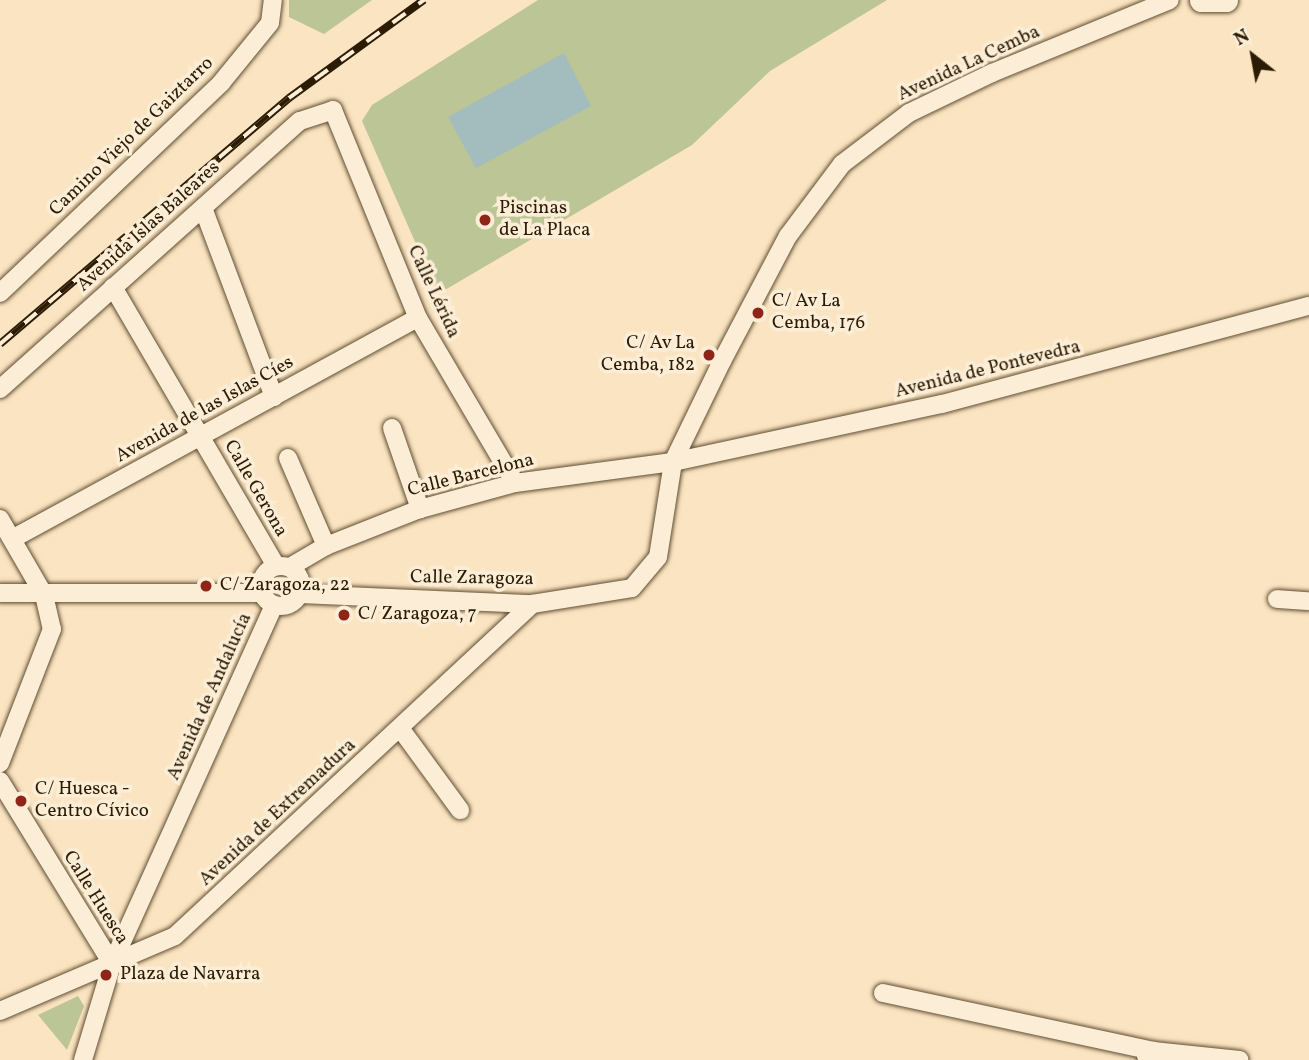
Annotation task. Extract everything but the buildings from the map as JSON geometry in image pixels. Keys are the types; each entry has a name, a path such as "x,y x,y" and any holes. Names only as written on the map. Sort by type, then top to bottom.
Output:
{"street":[{"name":"Camino Viejo de Gaiztarro","path":"0,293 221,83 270,23 273,0"},
{"name":"Avenida La Cemba","path":"673,462 788,236 842,164 909,113 992,73 1170,0"},
{"path":"1201,0 1226,0"},
{"name":"Avenida Islas Baleares","path":"0,389 300,121 333,110"},
{"name":"Calle Lérida","path":"333,110 418,318 515,483"},
{"path":"203,208 274,397"},
{"name":"Calle Gerona","path":"113,288 200,436 283,567"},
{"name":"Avenida de Pontevedra","path":"673,462 942,404 1309,306"},
{"name":"Avenida de las Islas Cíes","path":"12,539 418,318"},
{"path":"392,428 420,509"},
{"path":"288,458 326,546"},
{"name":"Calle Barcelona","path":"283,567 326,546 420,509 515,483 673,462"},
{"name":"Calle Zaragoza","path":"300,594 532,604 632,588 657,557 673,462"},
{"path":"0,519 44,595 52,629 0,763"},
{"path":"0,593 268,599 292,603 300,594 301,580 283,567 266,572 268,599"},
{"name":"Avenida de Andalucía","path":"112,964 268,599"},
{"path":"1277,599 1309,601"},
{"name":"Avenida de Extremadura","path":"112,964 175,936 532,604"},
{"path":"400,728 460,810"},
{"name":"Calle Huesca","path":"0,781 6,804 112,964"},
{"path":"0,1011 112,964"},
{"path":"83,1060 112,964"},
{"path":"883,993 1147,1055 1240,1060"}],"green space":[{"path":"289,0 372,0 324,34 289,17"},
{"name":"Piscinas de La Placa","path":"538,0 887,0 770,71 692,145 438,294 362,121 372,105"},
{"path":"78,996 84,1006 67,1050 38,1015"}],"water":[{"path":"564,53 591,106 476,168 448,117"}],"railway":[{"path":"0,344 289,98 424,0"}],"place":[{"name":"Piscinas de La Placa","path":"485,220"},
{"name":"C/ Av La Cemba, 176","path":"758,313"},
{"name":"C/ Av La Cemba, 182","path":"709,355"},
{"name":"C/ Zaragoza, 22","path":"206,586"},
{"name":"C/ Zaragoza, 7","path":"344,615"},
{"name":"C/ Huesca - Centro Cívico","path":"21,801"},
{"name":"Plaza de Navarra","path":"106,975"}]}
